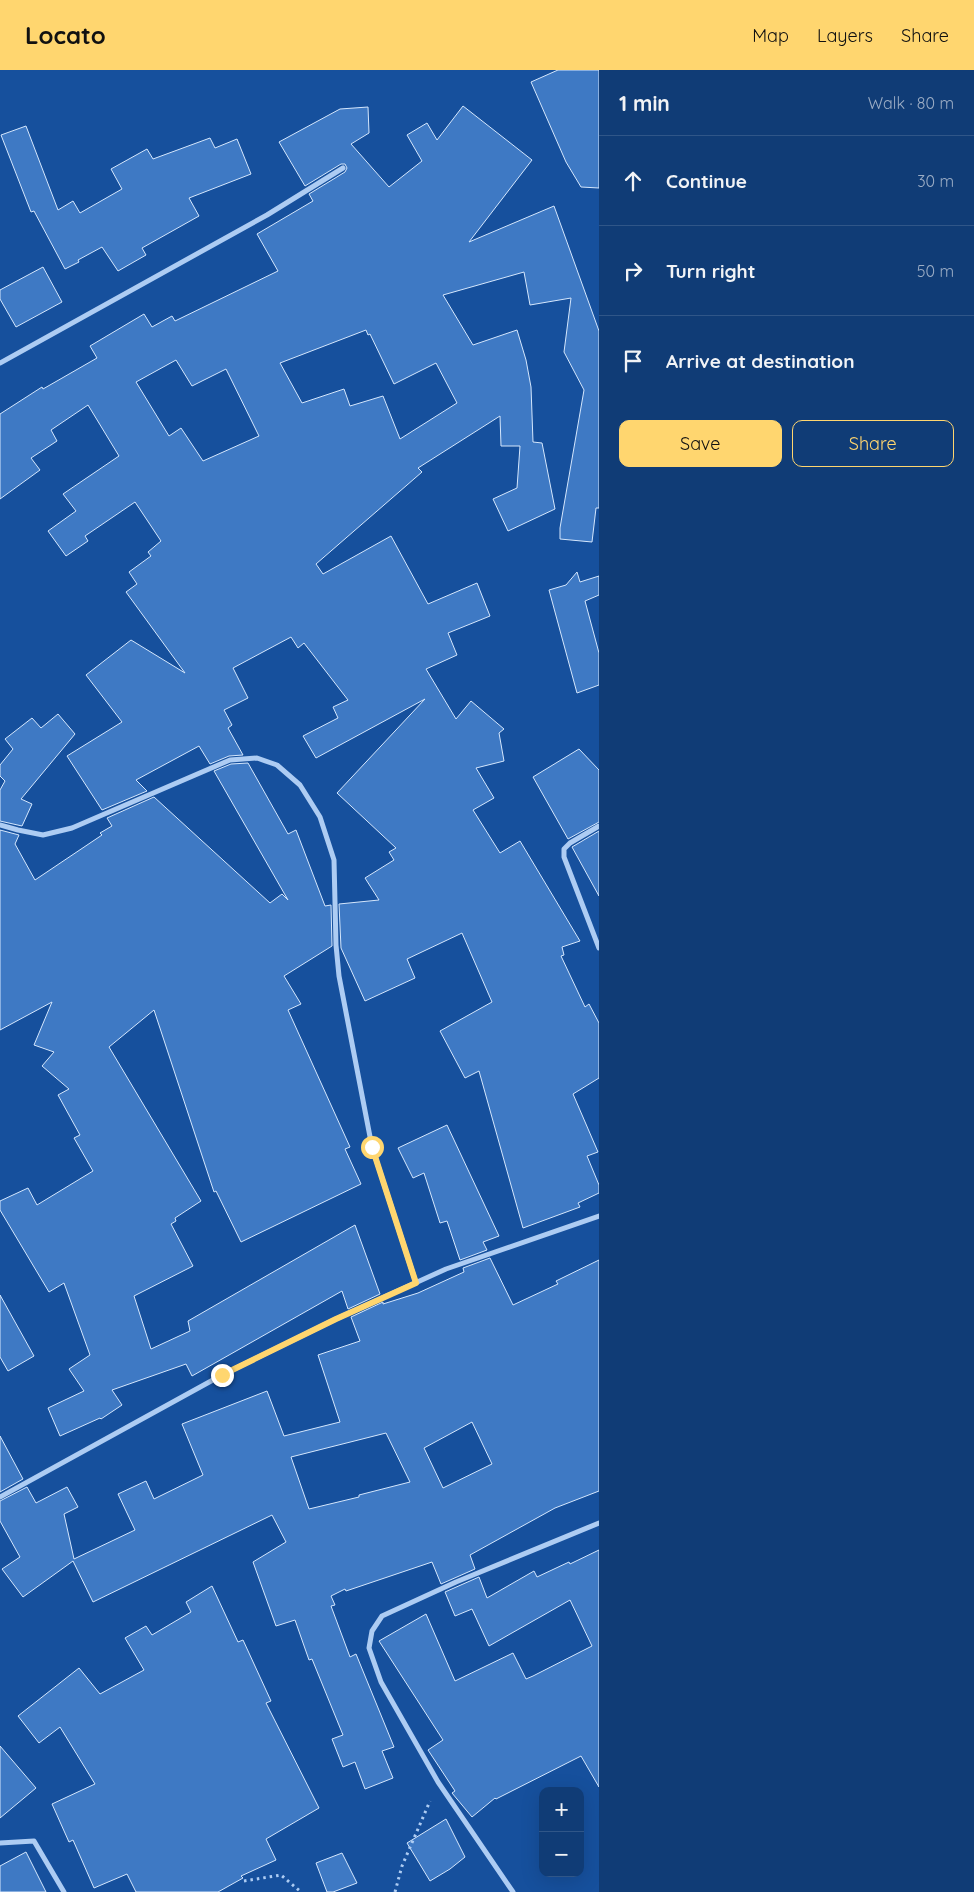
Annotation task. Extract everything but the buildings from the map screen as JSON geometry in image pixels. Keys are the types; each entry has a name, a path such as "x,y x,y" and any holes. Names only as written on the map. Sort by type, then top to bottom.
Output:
{"street":[{"path":"0,363 267,215 344,168"},
{"path":"0,825 43,835 72,828 230,760 257,758 277,765 300,785 320,817 334,860 336,945 339,976 352,1044 372,1147 416,1283"},
{"path":"599,826 570,843 564,849 564,857 599,948"},
{"path":"0,1497 222,1375 336,1319 446,1269 599,1216"},
{"path":"513,1892 438,1782 381,1682 370,1648 372,1631 382,1616 456,1582 599,1523"},
{"path":"0,1842 34,1841 64,1892"}],"path":[{"path":"395,1892 402,1866 438,1782"},
{"path":"244,1881 281,1875 301,1892"}],"route":[{"path":"222,1375 336,1319 416,1283 372,1147"}]}
